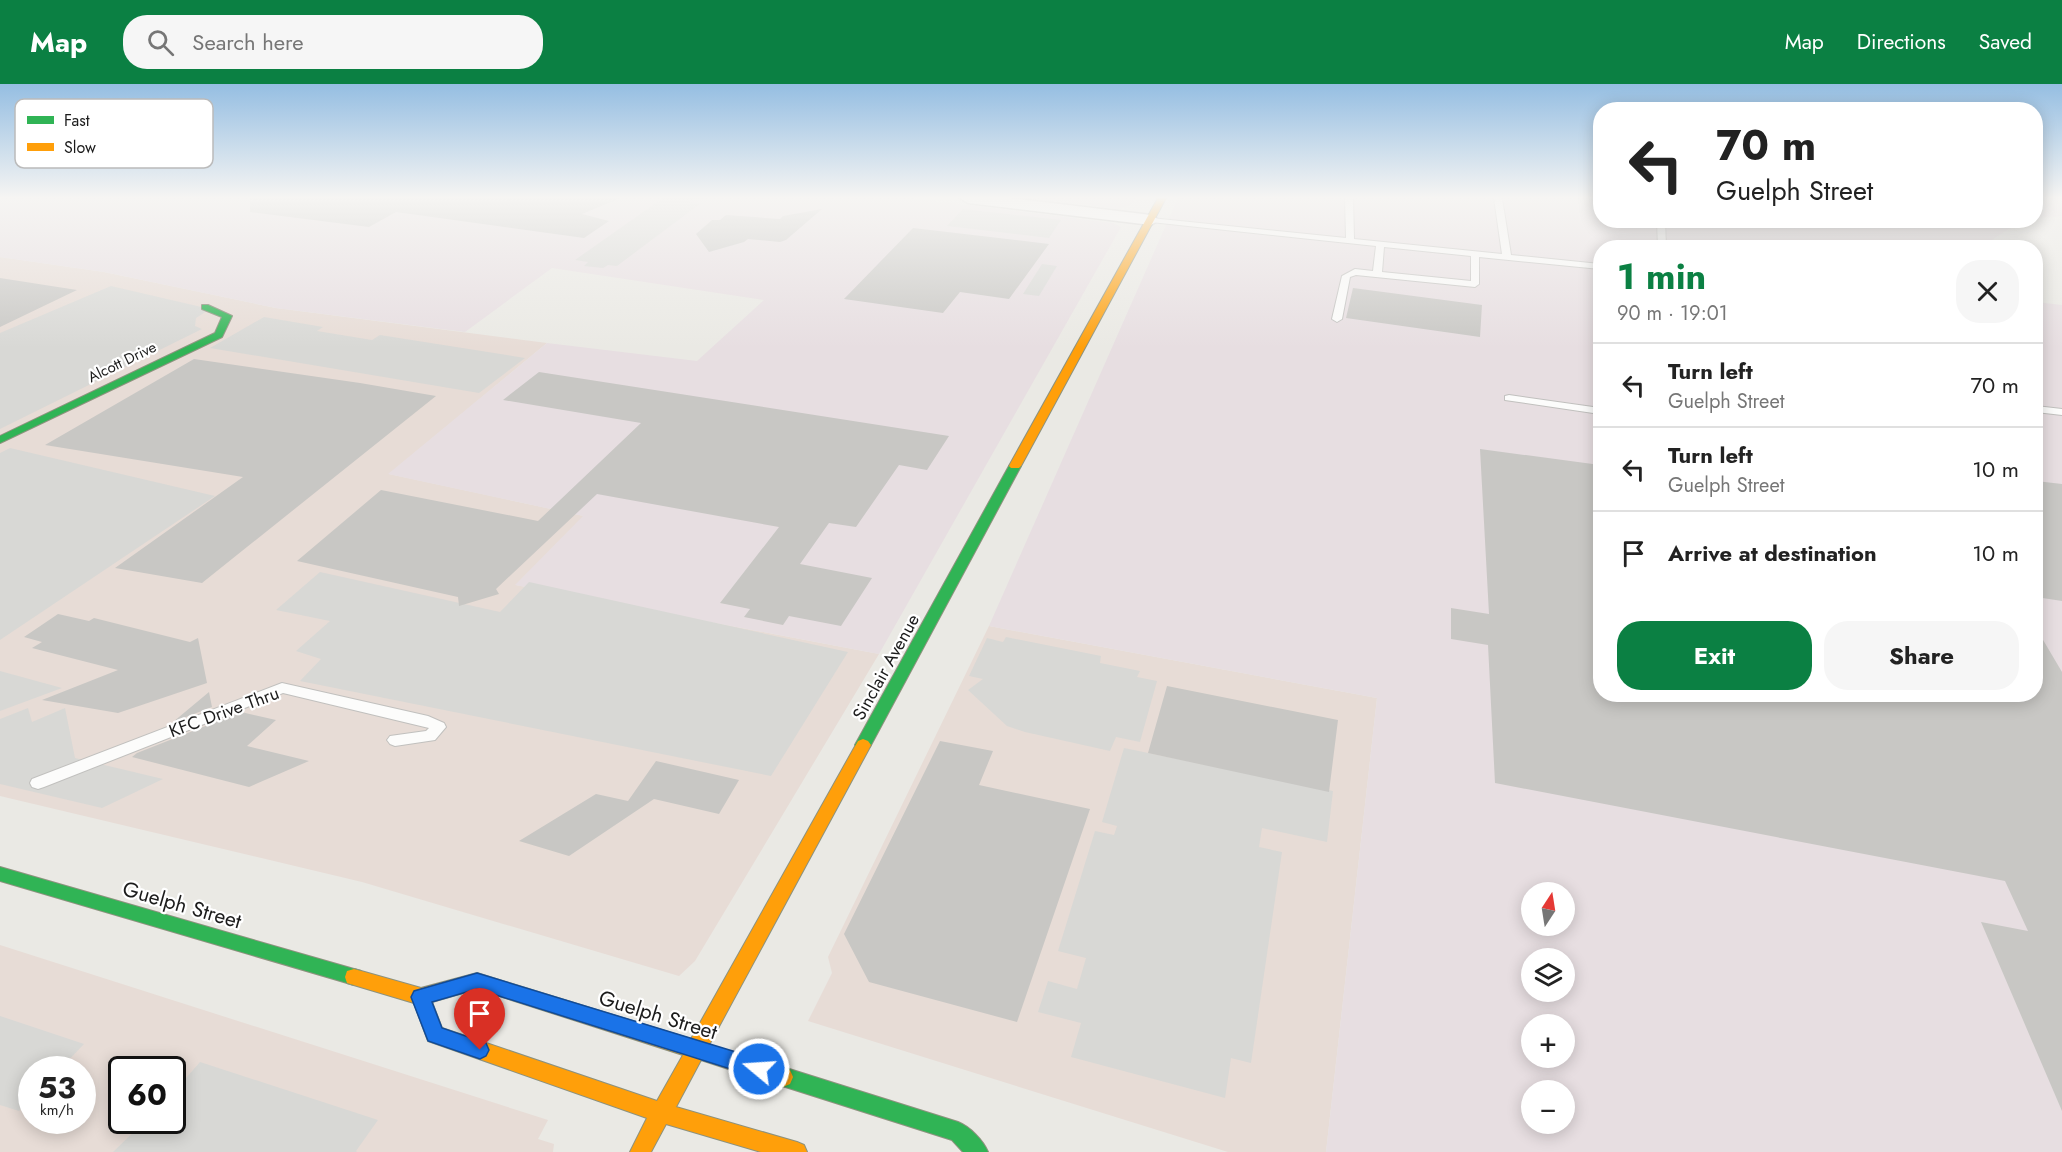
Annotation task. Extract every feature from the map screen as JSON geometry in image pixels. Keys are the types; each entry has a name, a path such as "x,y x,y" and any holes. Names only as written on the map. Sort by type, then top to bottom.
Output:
{"street":[{"name":"Sinclair Avenue","path":"640,1152 1136,248"},
{"name":"Alcott Drive","path":"0,440 219,334 227,316 205,308"},
{"name":"Guelph Street","path":"0,874 421,997 477,981 958,1132 978,1152"},
{"path":"421,997 435,1035 662,1113 797,1152"}],"lane":[{"path":"1377,274 1380,248"},
{"path":"1426,248 1593,266"},
{"path":"1506,248 1507,256"},
{"path":"1337,319 1346,276 1355,272 1475,284 1475,253"},
{"path":"1509,399 1593,410"},
{"path":"2043,410 2062,412"},
{"name":"KFC Drive Thru","path":"38,783 282,688 428,721 438,727 430,736 395,740"}],"shaded area":[{"path":"0,248 1109,248 879,654 515,585 583,516 388,474 547,343 697,361 764,300 552,268 465,332 276,308 104,272 0,257"},
{"path":"592,248 641,248 617,266 608,265 603,268 584,266 588,262 575,260"},
{"path":"1156,248 1593,248 1593,702 2043,702 2043,303 2062,305 2062,1152 1326,1152 1377,698 989,626"},
{"path":"0,257 104,272 276,308 547,343 389,474 584,516 516,585 879,654 695,961 679,976 362,882 0,796"},
{"path":"1042,264 1057,266 1039,296 1023,294"},
{"path":"111,286 210,309 196,318 195,326 202,329 0,429 0,333"},
{"path":"264,317 323,327 317,331 372,340 380,335 525,358 479,393 210,348"},
{"path":"10,448 215,496 0,640 0,453"},
{"path":"320,572 500,612 529,582 848,652 771,776 300,681 321,659 296,651 330,621 276,610"},
{"path":"989,626 1377,698 1326,1152 1228,1152 808,1021 832,973 828,957"},
{"path":"1006,637 1101,656 1100,663 1140,671 1137,677 1157,681 1140,742 1116,737 1110,751 1007,726 968,690 983,679 969,676 987,638 1003,642"},
{"path":"0,671 62,688 0,711"},
{"path":"28,708 32,722 65,708 75,758 163,779 102,808 0,784 0,719"},
{"path":"1124,748 1333,791 1327,842 1262,828 1259,847 1282,852 1251,1063 1231,1058 1225,1098 1071,1057 1081,1023 1038,1012 1048,981 1077,989 1086,958 1058,951 1095,831 1114,835 1117,826 1102,822"},
{"path":"0,945 548,1120 538,1139 554,1144 553,1152 0,1152"},
{"path":"0,1016 84,1044 72,1056 18,1056 18,1111 0,1105"},
{"path":"200,1062 378,1120 357,1152 113,1152 132,1134 186,1134 186,1078"}],"building":[{"path":"706,248 724,248 709,252"},
{"path":"894,248 1046,248 1009,299 960,292 943,313 844,299"},
{"path":"0,278 77,290 0,327"},
{"path":"1353,288 1482,305 1480,337 1346,318"},
{"path":"194,359 436,396 202,583 115,568 243,477 45,445"},
{"path":"539,372 949,436 927,470 899,465 856,527 829,523 800,564 872,578 841,626 789,616 783,625 744,617 750,609 720,603 779,527 597,494 496,589 499,594 459,606 458,597 297,561 381,490 538,521 641,423 503,400"},
{"path":"1480,449 1593,464 1593,702 2043,702 2043,640 2062,672 2062,1111 1981,922 2028,931 2005,881 1495,783 1488,645 1451,639 1451,608 1489,614"},
{"path":"2043,482 2062,484 2062,601 2043,598"},
{"path":"58,614 89,621 94,618 190,642 198,638 207,683 118,713 42,700 118,670 32,648 42,642 24,637"},
{"path":"1167,686 1338,720 1329,792 1148,753"},
{"path":"209,692 212,707 173,722"},
{"path":"241,712 276,720 247,746 309,761 249,787 132,757 137,753"},
{"path":"940,741 993,751 979,785 1090,809 1017,1022 869,982 844,934"},
{"path":"656,761 739,780 719,814 654,799 569,856 519,841 596,794 628,801"}],"traffic: fast":[{"path":"0,440 219,335 227,316 205,307"},
{"path":"863,745 1015,466"},
{"path":"0,874 354,977"},
{"path":"783,1077 958,1132 978,1152"}],"traffic: slow":[{"path":"1015,466 1135,248"},
{"path":"640,1152 863,745"},
{"path":"354,977 421,997 477,981 783,1077"},
{"path":"421,997 435,1035 662,1113 797,1152"}],"route":[{"path":"480,1050 435,1035 421,997 477,981 759,1069"}]}
